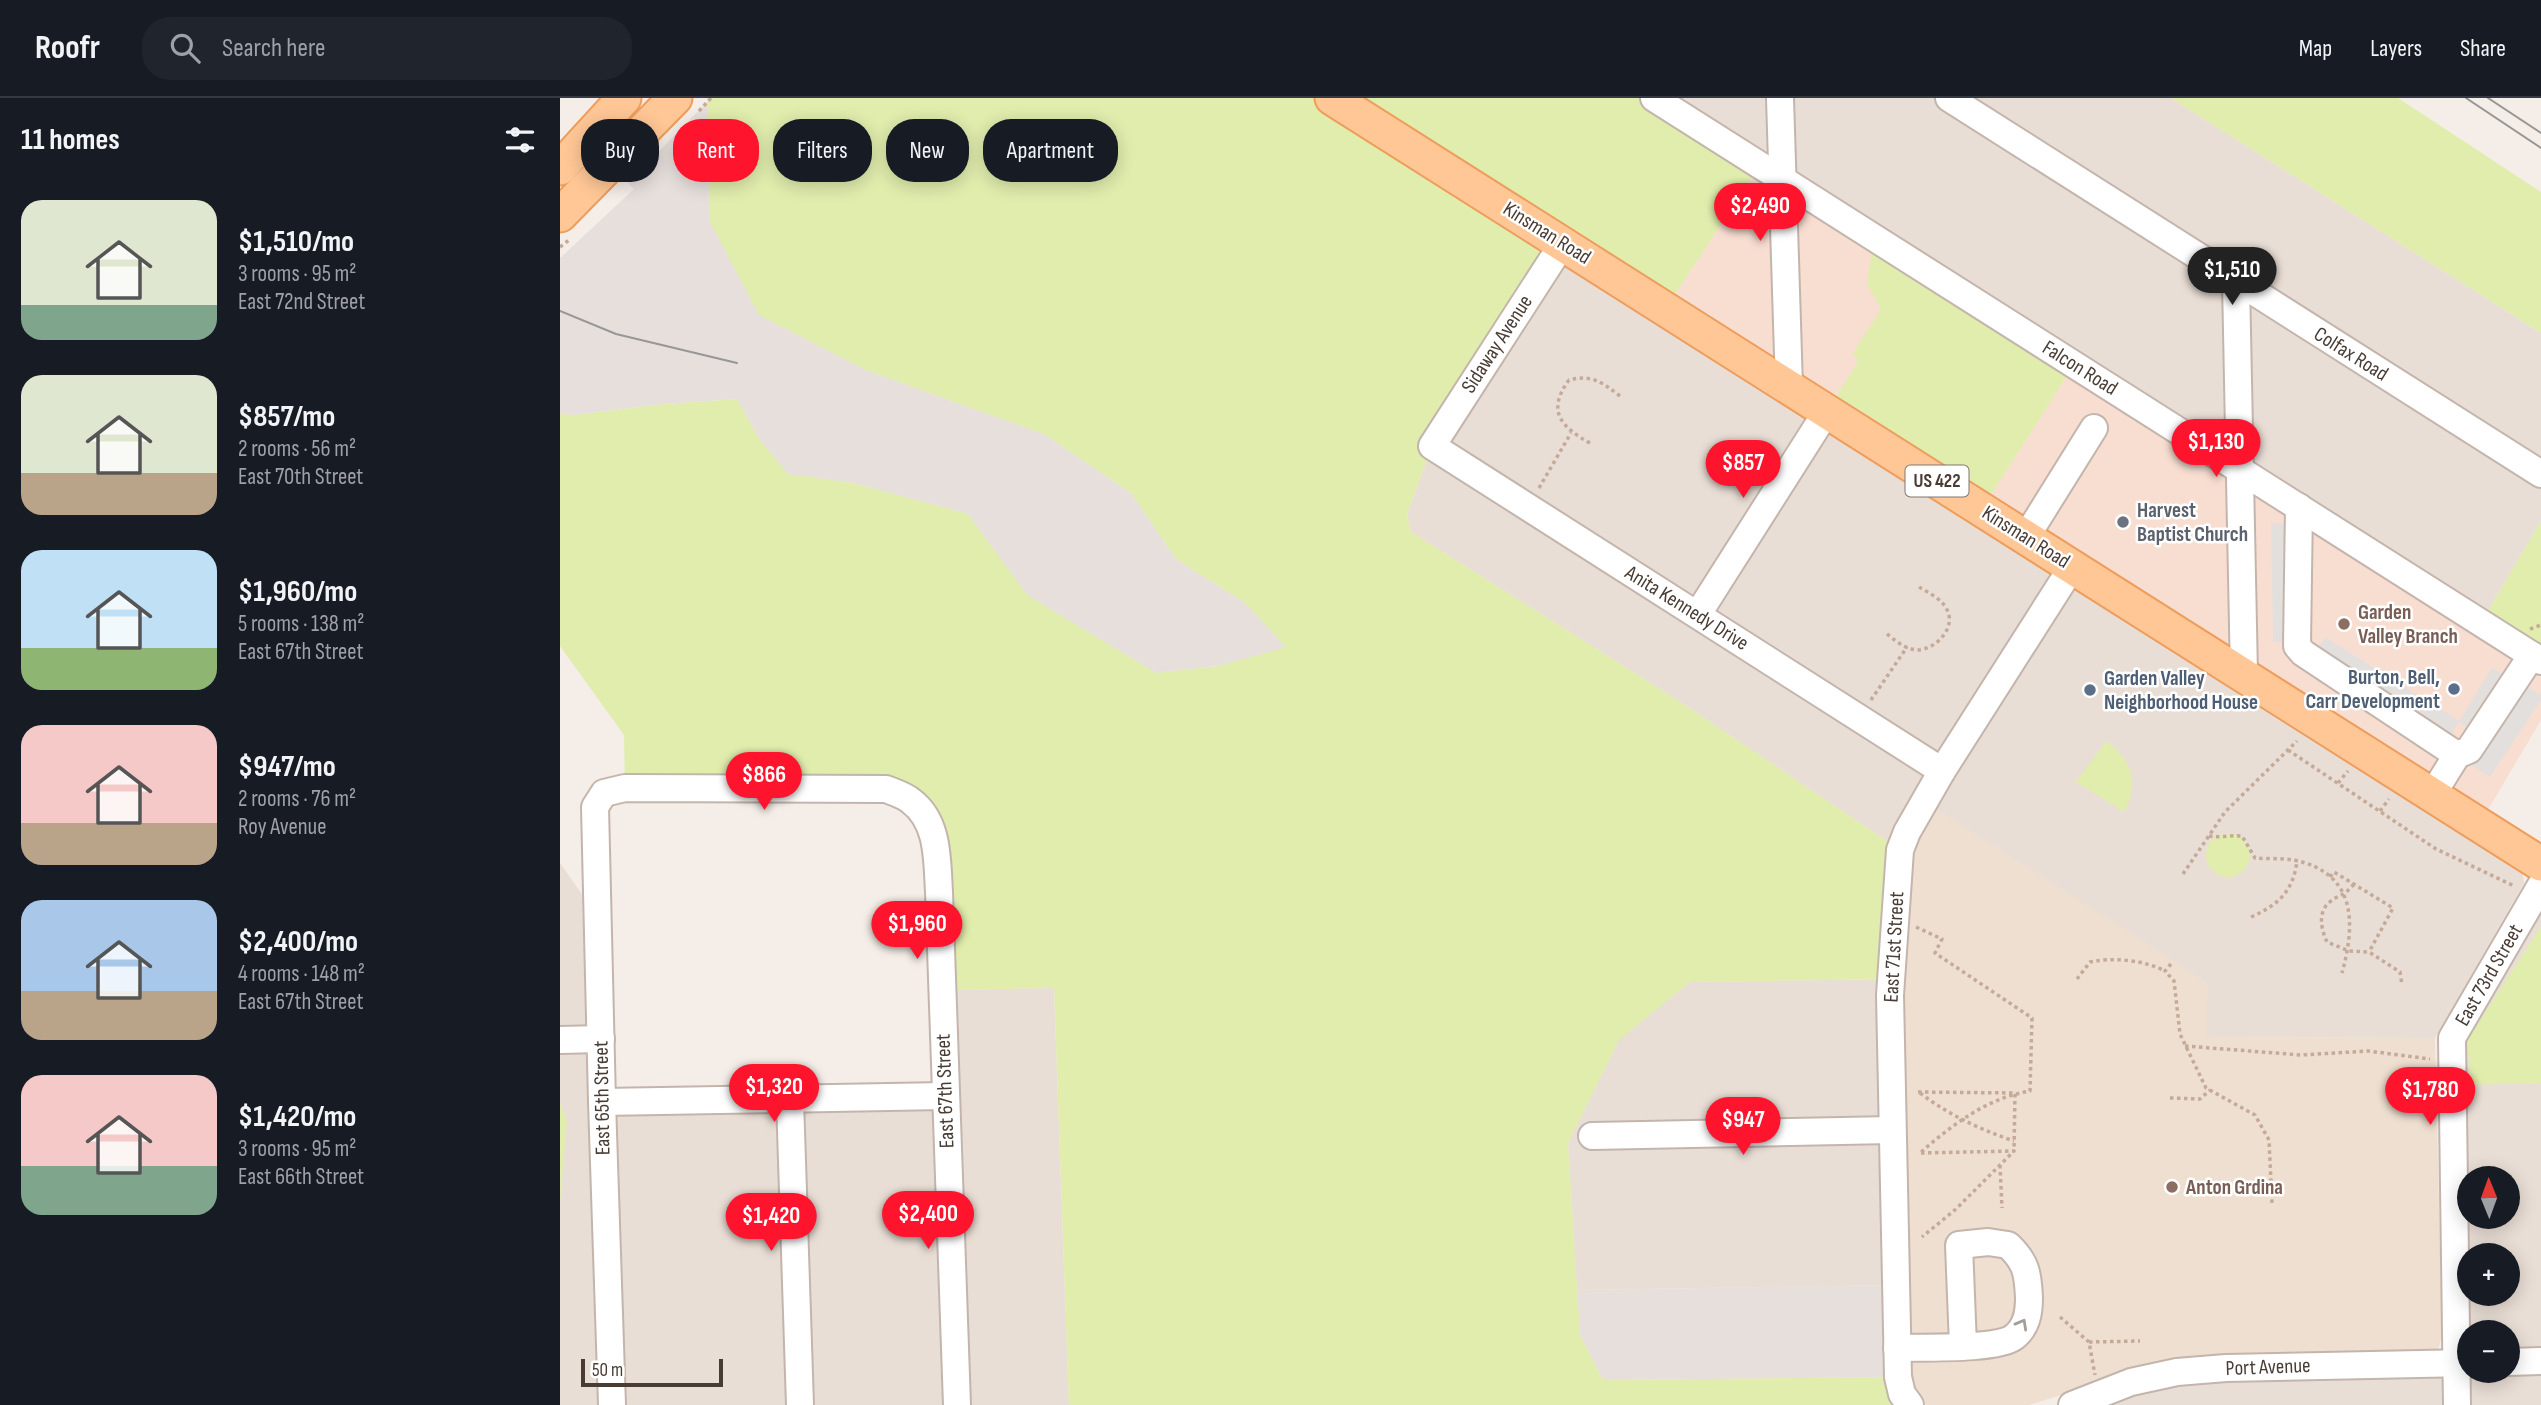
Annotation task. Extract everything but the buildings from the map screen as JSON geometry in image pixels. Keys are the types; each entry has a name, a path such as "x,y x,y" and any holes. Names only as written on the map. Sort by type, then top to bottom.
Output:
{"main road":[{"path":"569,159 624,98"},
{"path":"560,215 675,98"},
{"name":"Kinsman Road","path":"1332,98 2541,864"}],"street":[{"name":"Falcon Road","path":"1654,98 2536,658"},
{"path":"1780,98 1789,387"},
{"name":"Colfax Road","path":"1950,98 2541,474"},
{"name":"Sidaway Avenue","path":"1432,446 1563,243"},
{"path":"2236,282 2244,675"},
{"path":"1698,614 1827,411"},
{"path":"2026,537 2094,428"},
{"name":"Anita Kennedy Drive","path":"1432,446 1942,771"},
{"path":"2299,507 2297,646 2303,653 2457,755"},
{"name":"East 71st Street","path":"1910,1405 1902,1394 1898,1377 1892,1130 1890,995 1900,850 1907,832 1942,771 2072,567"},
{"path":"2432,795 2457,755 2469,750 2536,658"},
{"name":"East 65th Street","path":"612,1405 595,807 604,793 625,788 886,789 910,800 928,819"},
{"name":"East 67th Street","path":"928,819 937,848 957,1405"},
{"name":"East 73rd Street","path":"2462,1320 2452,1038 2541,886"},
{"path":"560,1040 601,1039"},
{"path":"602,1102 945,1096"},
{"path":"790,1100 800,1405"},
{"path":"1592,1136 1892,1130"},
{"path":"1897,1348 1963,1346"},
{"path":"2520,1362 2541,1361"},
{"name":"Port Avenue","path":"2090,1397 2132,1382 2177,1372 2226,1368 2457,1363"},
{"name":"East 73rd Street","path":"2457,1405 2460,1383"}],"path":[{"path":"1590,443 1571,433 1561,422 1557,406 1560,393 1569,380 1584,376 1601,381 1620,396"},
{"path":"1539,488 1571,433"},
{"path":"1888,634 1907,647 1917,650 1932,647 1944,636 1949,623 1948,611 1939,600 1919,587"},
{"path":"1871,700 1907,647"},
{"path":"2183,874 2225,812 2301,737"},
{"path":"2288,750 2436,849 2514,887"},
{"path":"2338,783 2350,769"},
{"path":"2380,811 2392,795"},
{"path":"2209,836 2242,836 2255,858 2308,864 2338,882 2350,924 2343,973"},
{"path":"2251,918 2286,896 2297,861"},
{"path":"2330,877 2334,872 2393,908 2368,952"},
{"path":"2354,884 2344,896 2330,901 2323,911 2320,929 2327,942 2348,951 2368,952 2400,972 2402,985"},
{"path":"1913,926 1942,939 1935,953 2032,1018 2030,1091 1918,1092 1960,1119 2014,1141"},
{"path":"2077,979 2090,962 2105,959 2152,965 2165,971 2174,981 2180,1034 2206,1088 2255,1115 2269,1140 2272,1203"},
{"path":"2165,971 2171,964"},
{"path":"2185,1046 2301,1055 2368,1051 2435,1059"},
{"path":"2170,1098 2200,1099 2211,1090"},
{"path":"2014,1151 1920,1153 1960,1119 2015,1093"},
{"path":"1922,1237 1956,1209 2014,1151 2015,1093"},
{"path":"2000,1164 2002,1208"},
{"path":"2060,1317 2089,1342 2093,1373 2090,1397"},
{"path":"2089,1342 2140,1341"}],"shaded area":[{"path":"1654,98 2171,98 2541,333 2541,521 2481,623"},
{"path":"708,101 708,119 690,119"},
{"path":"673,137 673,182 709,182 709,220 866,370 1044,434 1131,493 1176,559 1244,602 1287,648 1218,666 1156,673 1026,595 968,514 853,483 788,475 759,439 737,399 574,415 560,414 560,258 634,189 629,182 659,182 659,151"},
{"path":"1760,165 1920,267 1827,411 1666,308"},
{"path":"1563,243 2522,871 2524,883 2435,1038 2205,1037 1900,850 1685,705 1411,532 1407,514 1432,446"},
{"path":"2074,365 2541,661 2541,720 2479,825 1982,509"},
{"path":"2271,523 2288,523 2291,642 2273,642"},
{"path":"2325,637 2459,721 2492,668 2541,695 2541,700 2490,777 2470,764 2472,732 2459,722 2451,735 2317,651"},
{"name":"Anton Grdina","path":"1934,807 2208,983 2206,1037 2435,1038 2442,1337 2438,1349 2432,1352 2206,1357 2087,1387 2029,1405 1927,1405 1919,1399 1913,1391 1910,1379 1901,1013 1911,852"},
{"path":"560,863 598,917 602,1101 945,1096 942,990 1054,988 1069,1405 560,1405"},
{"path":"2541,885 2541,1405 2095,1405 2131,1382 2456,1363 2452,1038"},
{"path":"1891,979 1895,1285 1577,1290 1568,1143 1619,1039 1690,982"},
{"path":"1895,1285 1898,1377 1603,1380 1580,1335 1577,1290"}],"green space":[{"path":"711,98 1654,98 1760,165 1666,308 1563,243 1432,446 1407,514 1411,532 1685,705 1900,850 1891,979 1690,982 1619,1040 1568,1143 1580,1335 1603,1380 1898,1377 1908,1405 1069,1405 1054,988 942,990 939,892 910,800 625,788 624,735 560,646 560,414 574,415 737,399 759,439 788,474 853,483 968,514 1027,595 1156,673 1218,666 1286,647 1244,602 1176,559 1131,493 1044,434 866,370 759,315 709,220 709,182 759,182 759,119 708,119 708,101"},
{"path":"2171,98 2398,98 2541,192 2541,333"},
{"path":"1872,249 2074,365 1982,509 1827,411 1858,362 1853,353 1881,309 1867,284"},
{"path":"2541,521 2541,661 2481,623"},
{"path":"2106,741 2122,756 2131,773 2132,791 2124,812 2076,782"},
{"path":"2228,833 2244,839 2250,855 2244,871 2228,877 2212,871 2206,855 2212,839"},
{"path":"2541,926 2541,1083 2471,1085 2467,1041"},
{"path":"560,1103 567,1120 560,1204"}],"tram line":[{"path":"2466,98 2541,148"},
{"path":"2488,98 2541,133"},
{"path":"560,311 616,334 737,363"}],"place":[{"name":"Harvest Baptist Church","path":"2123,522"},
{"name":"Garden Valley Branch","path":"2344,624"},
{"name":"Burton, Bell, Carr Development","path":"2454,689"},
{"name":"Garden Valley Neighborhood House","path":"2090,690"},
{"name":"Anton Grdina","path":"2172,1187"}]}
